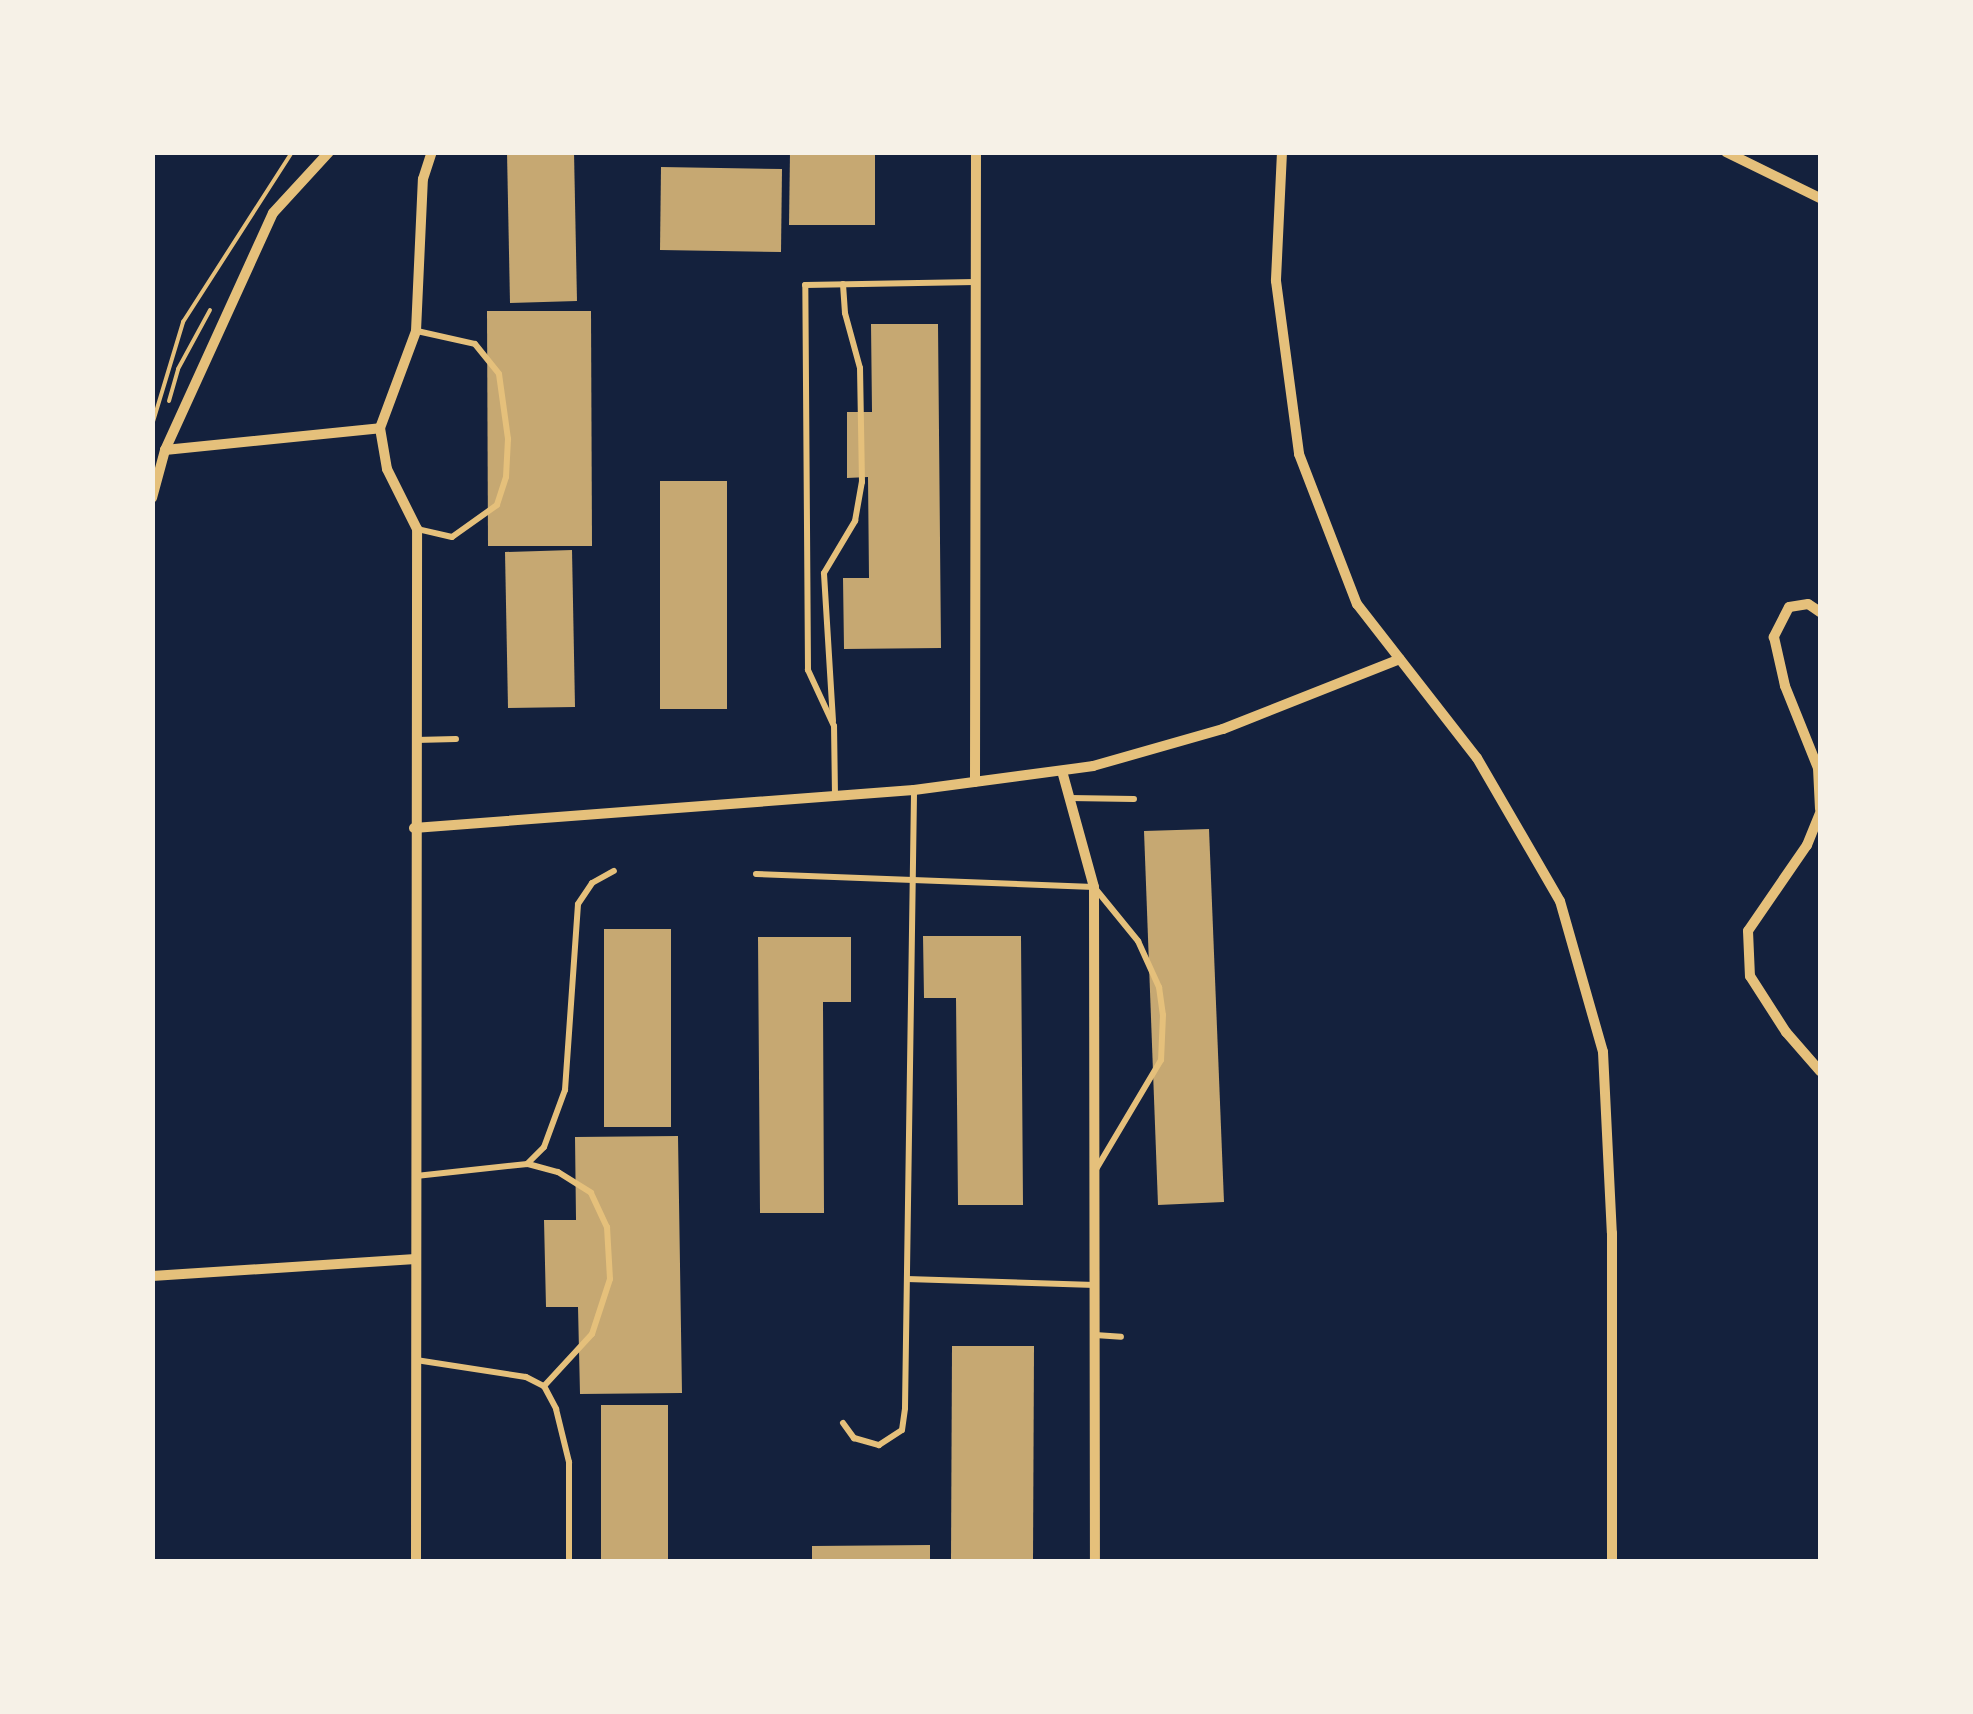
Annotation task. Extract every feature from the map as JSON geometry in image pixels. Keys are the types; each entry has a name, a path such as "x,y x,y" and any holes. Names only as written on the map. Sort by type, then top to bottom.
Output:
{"street":[{"path":"152,498 165,450 273,213 329,152"},
{"path":"416,1562 417,529 387,469 380,428 387,400 416,331 423,179 432,152"},
{"path":"974,782 976,152"},
{"path":"1282,152 1276,281 1299,454 1358,604 1477,758 1560,901 1604,1052 1612,1232 1612,1562"},
{"path":"1726,152 1820,198"},
{"path":"165,450 380,428"},
{"path":"1820,612 1808,604 1789,607 1774,636 1785,686 1818,768 1820,811 1807,845 1748,931 1750,976 1786,1032 1820,1071"},
{"path":"414,828 914,790 1062,770 1223,729 1400,659"},
{"path":"1062,770 1094,887 1094,1562"},
{"path":"152,1276 415,1260"}],"lane":[{"path":"834,726 808,670 805,285 976,282"},
{"path":"835,796 824,573 855,521 862,482 860,368 843,284"},
{"path":"416,331 475,344 499,374 508,439 506,477 497,505 452,537 432,536 417,529"},
{"path":"414,740 456,739"},
{"path":"843,1424 854,1438 879,1445 902,1430 914,790"},
{"path":"1070,798 1134,799"},
{"path":"528,1164 544,1147 565,1090 578,904 592,883 614,871"},
{"path":"756,874 1094,887 1138,940 1159,987 1163,1015 1161,1060 1095,1171"},
{"path":"415,1176 528,1164 558,1172 591,1193 607,1227 610,1279 592,1334 544,1386"},
{"path":"907,1280 1095,1284"},
{"path":"1095,1335 1122,1337"},
{"path":"415,1360 526,1376 544,1386 556,1410 569,1462 569,1562"}],"path":[{"path":"152,425 183,322 292,152"}],"building":[{"path":"507,152 574,152 577,301 510,303"},
{"path":"790,152 875,152 875,225 789,225"},
{"path":"661,167 782,169 781,252 660,250"},
{"path":"487,311 591,311 592,546 488,546"},
{"path":"871,324 938,324 941,648 844,649 843,578 869,578 868,477 847,478 847,412 872,412"},
{"path":"660,481 727,481 727,709 660,709"},
{"path":"572,550 575,707 508,708 505,552"},
{"path":"1209,829 1224,1202 1158,1205 1144,831"},
{"path":"604,929 671,929 671,1127 604,1127"},
{"path":"923,936 1021,936 1023,1205 958,1205 956,998 924,998"},
{"path":"758,937 851,937 851,1002 823,1002 824,1213 760,1213"},
{"path":"678,1136 682,1393 580,1394 578,1307 546,1307 544,1220 576,1220 575,1137"},
{"path":"952,1346 1034,1346 1033,1562 951,1562"},
{"path":"601,1405 668,1405 668,1562 601,1562"},
{"path":"930,1545 930,1562 812,1562 812,1546"}]}
